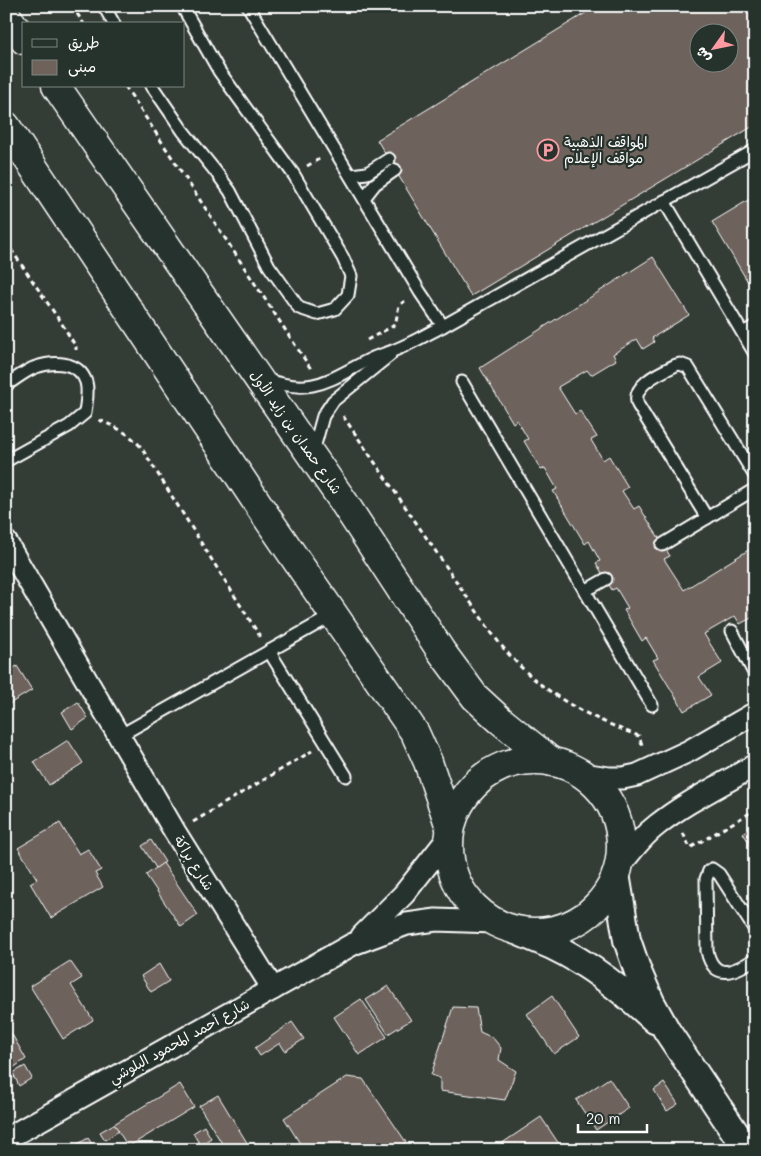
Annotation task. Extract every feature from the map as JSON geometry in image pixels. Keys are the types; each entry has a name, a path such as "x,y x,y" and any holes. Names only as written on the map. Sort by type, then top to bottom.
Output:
{"main road":[{"path":"6,15 22,37"},
{"name":"شارع حمدان بن زايد الأول","path":"57,88 258,377 474,697 552,762"},
{"path":"6,126 333,614 415,733 428,762 450,832 450,862 458,886 473,907 501,925 542,932 574,923 600,903 617,871 621,846 618,826 610,806 598,788 582,774 552,762 525,760 500,767 477,782 460,802 450,832"}],"street":[{"name":"شارع براكة","path":"6,542 175,832 273,989"},
{"path":"582,774 596,777 623,778 637,775 689,751 755,713"},
{"path":"746,1150 667,1031 651,1002 627,940 617,871 634,847 656,825 715,787 755,765"},
{"name":"شارع أحمد المحمود البلوشي","path":"353,944 404,894 450,832"},
{"name":"شارع أحمد المحمود البلوشي","path":"6,1139 353,944 379,933 436,920 501,925"},
{"path":"501,925 553,947 594,971 632,999 667,1031"}],"lane":[{"path":"104,6 113,22"},
{"path":"153,88 183,131 230,191 268,266 299,308 317,314 336,309 348,295 351,276 343,258 280,154 219,72 182,6"},
{"path":"248,6 420,292 443,326"},
{"path":"258,377 292,387 316,386 337,378 376,357 395,350 443,326 755,150"},
{"path":"350,175 367,173 392,165 364,198"},
{"path":"664,201 755,354"},
{"path":"743,333 755,326"},
{"path":"312,456 323,416 333,401 395,350"},
{"path":"6,385 35,367 60,362 76,368 86,381 87,395 85,413 69,426 6,461"},
{"path":"707,518 638,405 636,395 640,387 676,365 680,364 688,367 755,476"},
{"path":"462,382 652,704"},
{"path":"662,545 755,489"},
{"path":"585,591 606,579"},
{"path":"119,736 333,614"},
{"path":"732,631 755,675"},
{"path":"269,651 346,776"},
{"path":"755,930 719,874 712,870 709,871 706,879 707,951 709,958 717,968 724,971 732,971 755,959"}],"path":[{"path":"72,6 83,22"},
{"path":"126,88 312,370 320,366"},
{"path":"294,175 335,149"},
{"path":"6,242 76,347 76,368"},
{"path":"360,344 393,326 400,304 420,292"},
{"path":"333,401 504,650 529,676 561,699 609,725 639,736 652,769"},
{"path":"85,413 121,429 141,447 269,651"},
{"path":"175,832 326,743"},
{"path":"674,814 690,848 755,810"}],"building":[{"name":"المواقف الذهبية مواقف الإعلام","path":"597,6 755,6 755,125 471,296 377,140"},
{"path":"755,196 755,278 748,282 712,222"},
{"path":"653,257 689,315 652,338 654,342 643,349 637,339 613,354 616,360 591,375 587,370 558,387 575,414 580,411 597,437 591,440 603,460 609,456 628,487 622,491 634,509 639,506 670,556 664,559 684,590 755,546 755,616 740,624 735,616 704,634 722,663 699,677 711,695 684,711 653,660 658,658 646,638 642,641 624,610 628,608 616,588 612,590 596,563 600,561 589,541 585,544 553,491 557,489 545,468 541,470 524,441 528,439 517,420 513,423 480,368"},
{"path":"17,666 32,690 6,706 6,672"},
{"path":"78,702 88,718 72,729 62,712"},
{"path":"68,740 83,763 49,785 34,762"},
{"path":"60,823 79,854 88,849 101,870 95,873 103,887 51,918 30,883 37,879 18,848"},
{"path":"755,826 755,852 743,833"},
{"path":"151,840 165,862 156,868 142,846"},
{"path":"163,863 198,915 181,927 146,875"},
{"path":"70,961 82,978 71,985 93,1020 63,1039 30,986"},
{"path":"159,964 169,981 151,992 141,976"},
{"path":"388,986 411,1020 388,1034 366,1000"},
{"path":"552,996 579,1037 554,1054 527,1014"},
{"path":"361,999 387,1037 359,1055 334,1017"},
{"path":"453,1007 476,1008 480,1032 493,1038 501,1048 499,1060 516,1071 505,1100 440,1091 440,1078 431,1075"},
{"path":"292,1022 304,1039 285,1051 280,1043 260,1056 255,1048"},
{"path":"6,1030 10,1031 26,1059 10,1070 15,1077 6,1082"},
{"path":"25,1066 32,1078 19,1086 13,1073"},
{"path":"347,1077 363,1079 406,1142 394,1150 365,1150 361,1144 352,1150 304,1150 284,1118"},
{"path":"609,1078 629,1108 596,1130 576,1100"},
{"path":"664,1083 678,1104 667,1111 654,1090"},
{"path":"180,1084 194,1107 128,1147 114,1124"},
{"path":"218,1095 249,1146 242,1150 226,1150 199,1106"},
{"path":"541,1117 563,1150 492,1150"},
{"path":"114,1124 119,1131 105,1140 100,1132"},
{"path":"204,1126 211,1138 200,1145 193,1133"},
{"path":"88,1138 94,1147 89,1150 68,1150"}],"place":[{"name":"المواقف الذهبية مواقف الإعلام","path":"548,150"}]}
